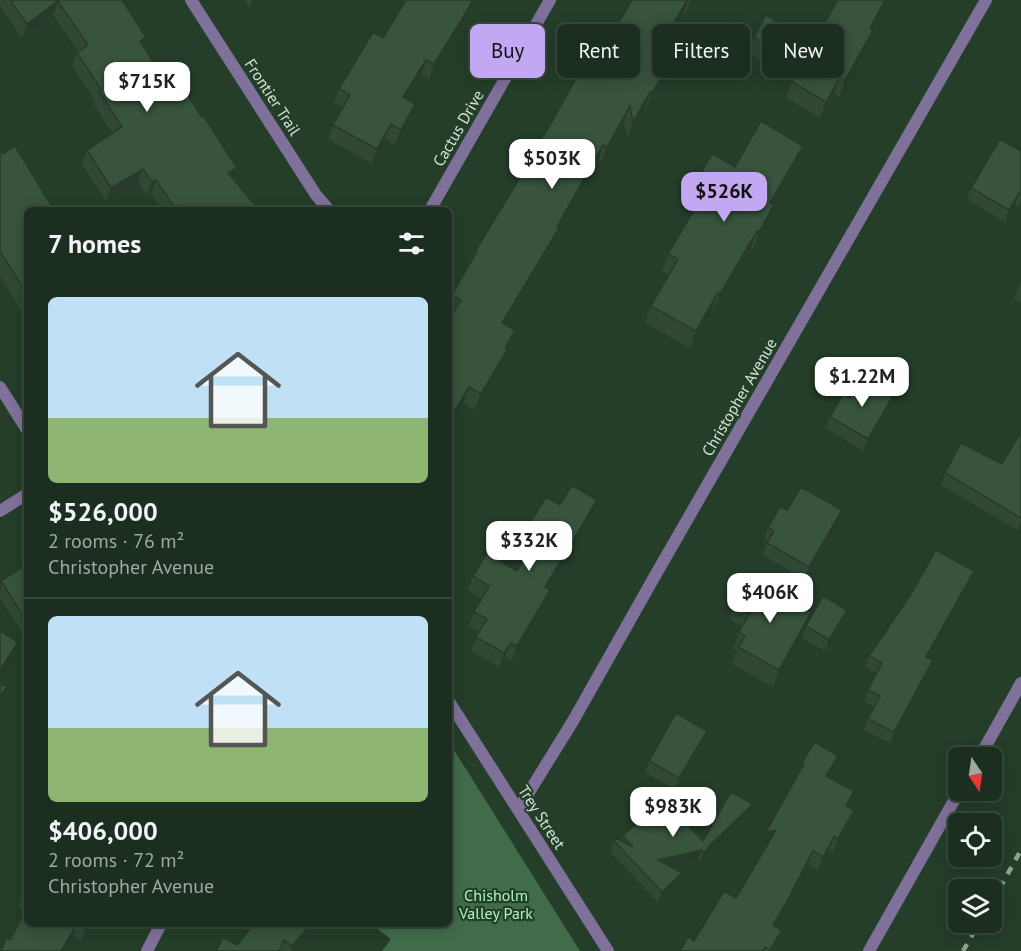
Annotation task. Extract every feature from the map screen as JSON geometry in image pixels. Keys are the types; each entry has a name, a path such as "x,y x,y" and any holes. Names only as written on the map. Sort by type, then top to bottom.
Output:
{"street":[{"name":"Frontier Trail","path":"191,0 316,195 326,207"},
{"name":"Cactus Drive","path":"432,207 550,0"},
{"name":"Christopher Avenue","path":"518,810 573,721 986,0"},
{"path":"0,387 24,425"},
{"path":"0,511 24,496"},
{"path":"985,747 1021,683"},
{"name":"Trey Street","path":"452,706 608,951"},
{"path":"869,951 954,801"},
{"path":"147,951 159,927"}],"green space":[{"name":"Chisholm Valley Park","path":"452,747 580,951 382,951 391,939 375,927 452,927"}],"building":[{"path":"10,0 122,0 146,37 140,41 166,83 176,77 237,168 228,173 256,207 181,207 179,205 174,207 156,180 152,182 143,169 111,188 87,150 122,127 99,91 101,89 77,53 88,45 58,1 27,24"},
{"path":"406,0 473,0 434,64 426,60 403,97 415,104 401,130 391,124 377,149 333,125 350,95 339,89 373,32 383,38"},
{"path":"632,0 687,0 673,24 652,24 652,78 661,78 633,122 630,106 607,147 603,145 557,227 559,228 502,323 515,330 505,348 507,350 481,394 469,387 452,415 452,315 461,300 452,295 576,78 640,78 640,24 618,24"},
{"path":"838,0 885,0 870,28 873,30 845,80 842,78 844,78 844,24 824,24"},
{"path":"766,15 781,24 762,24 762,42 754,37"},
{"path":"794,78 839,78 826,102 792,82"},
{"path":"761,121 803,146 770,203 774,205 759,232 757,231 720,294 718,292 696,331 651,306 678,259 668,254 701,198 690,192 712,154 735,167"},
{"path":"1000,139 1021,151 1021,195 1019,193 1009,210 971,188"},
{"path":"15,146 52,207 24,207 24,289 0,251 0,149 3,154"},
{"path":"862,378 893,396 868,439 830,417 843,394 850,398"},
{"path":"1020,434 1021,518 945,473 961,443 1002,464"},
{"path":"572,485 597,500 545,587 550,590 517,646 511,643 504,653 476,637 487,619 474,612 489,586 473,576 487,553 517,571 541,530 530,523 546,497 560,505"},
{"path":"801,487 842,510 809,567 767,543 774,531 768,528 780,507 787,510"},
{"path":"936,550 974,571 926,657 933,660 894,732 868,719 880,696 868,690 882,663 869,656 911,594"},
{"path":"24,566 24,617 1,581"},
{"path":"750,578 811,612 779,670 738,647 745,636 739,632 751,611 735,602"},
{"path":"823,596 847,610 829,640 806,626"},
{"path":"0,631 18,642 0,670"},
{"path":"0,683 7,687 0,697"},
{"path":"676,713 707,731 679,778 649,761"},
{"path":"815,742 838,756 826,776 854,791 846,806 854,810 838,839 834,837 823,857 813,851 773,925 782,930 770,950 765,947 763,951 680,951 688,937 694,941 724,891 736,898 776,830 766,832 804,764 802,762"},
{"path":"731,792 753,804 704,852 702,850 658,860 682,873 662,892 614,841 616,838 633,847 623,836 662,799 703,841"},
{"path":"24,914 24,927 75,927 61,951 1,951 6,938 10,940"},
{"path":"252,927 308,927 292,946 284,940 279,951 216,951 223,938 237,945"}],"railway":[{"path":"1002,884 1021,850"},
{"path":"963,951 974,933"}]}
